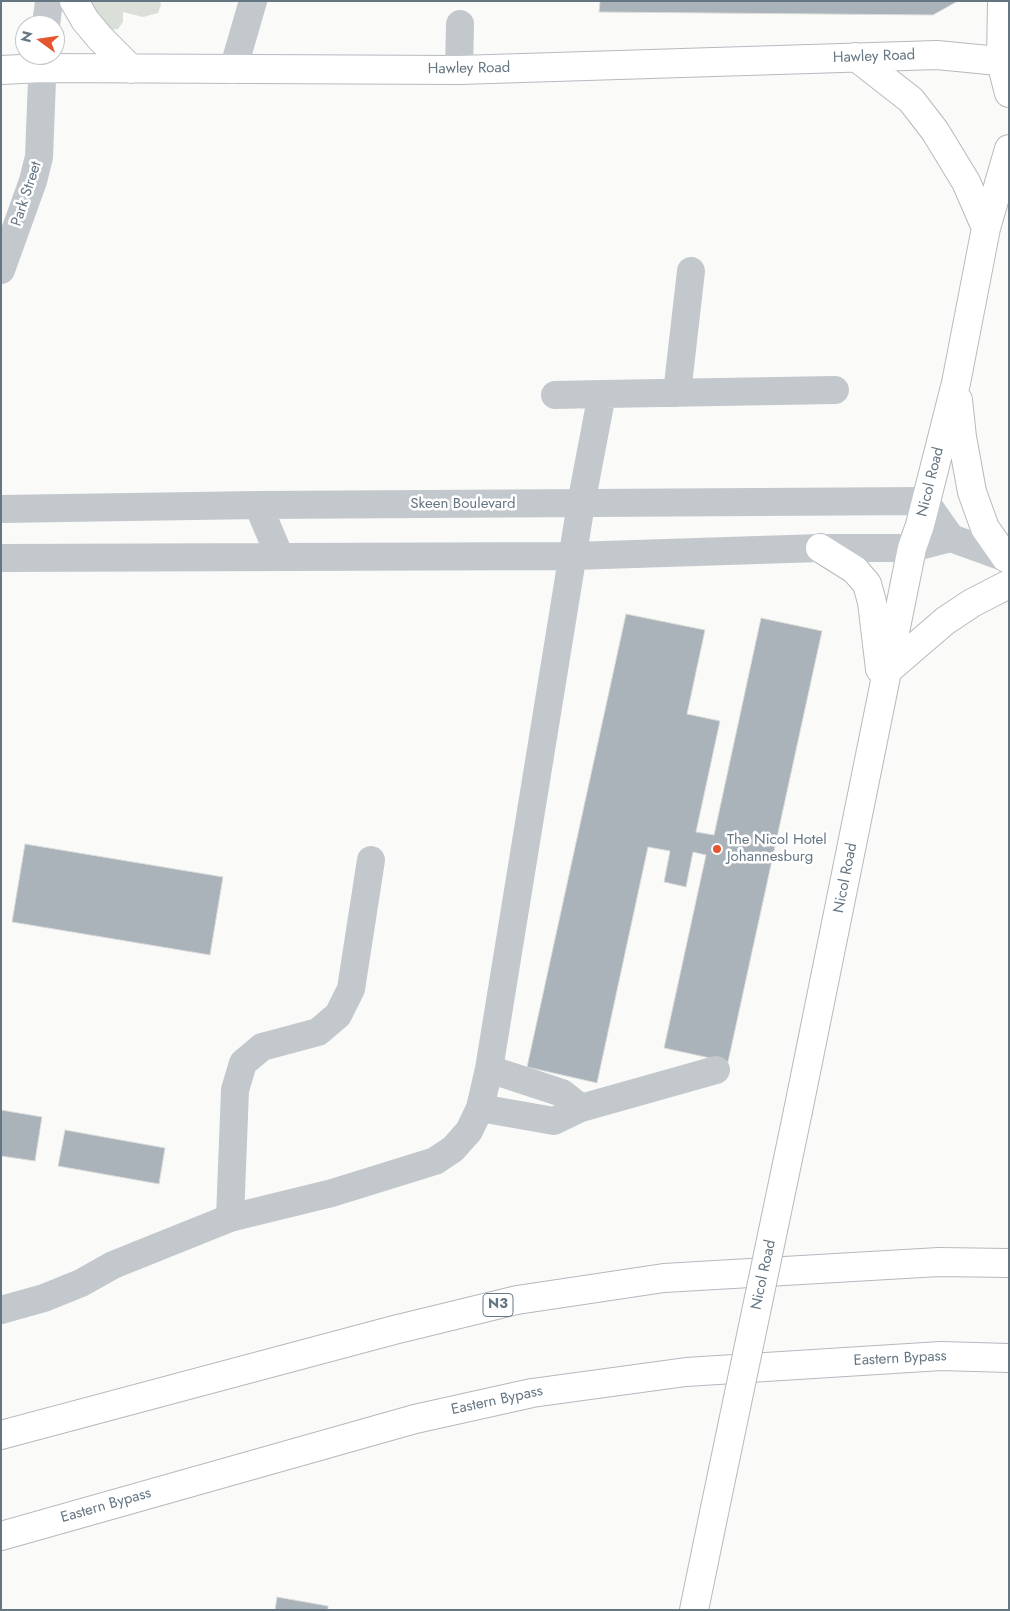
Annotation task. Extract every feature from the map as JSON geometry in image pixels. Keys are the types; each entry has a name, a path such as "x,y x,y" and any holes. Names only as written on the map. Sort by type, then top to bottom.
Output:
{"main road":[{"path":"74,1 85,20 100,38 131,69"},
{"path":"1002,1 1005,62 1009,93"},
{"name":"Hawley Road","path":"937,55 1005,33"},
{"name":"Hawley Road","path":"65,64 131,69 460,70 937,55 1005,62"},
{"path":"856,57 911,100 936,130 966,182 986,228"},
{"name":"Hawley Road","path":"1,70 27,65"},
{"name":"Nicol Road","path":"694,1610 798,1112 912,548 920,525 956,383 986,228 1009,149"},
{"path":"885,681 945,621 972,603 1008,567 985,528 972,492 962,437 956,383"},
{"path":"820,548 856,570 867,584 872,602 885,681"},
{"name":"N3","path":"1,1435 394,1330 517,1300 664,1278 939,1262 1009,1263"},
{"name":"Eastern Bypass","path":"1,1536 415,1419 532,1393 686,1372 941,1356 1009,1358"}],"street":[{"path":"47,15 49,1"},
{"path":"233,70 253,1"},
{"path":"460,24 460,70"},
{"name":"Park Street","path":"1,270 33,181 39,157 43,65"},
{"path":"677,393 691,272"},
{"path":"556,394 835,390"},
{"path":"1,1310 44,1298 81,1283 113,1265 230,1218 332,1193 435,1161 453,1149 469,1131 480,1108 489,1069 581,504 602,394"},
{"path":"925,501 952,538 1008,567"},
{"name":"Skeen Boulevard","path":"1,509 258,505 925,501"},
{"path":"258,505 280,557"},
{"path":"1,558 573,556 820,548 912,548 952,538"},
{"path":"230,1218 235,1090 244,1063 262,1047 318,1032 338,1015 351,989 372,860"},
{"path":"489,1069 562,1093 581,1108"},
{"path":"480,1108 554,1121 581,1108 716,1070"}],"shaded area":[{"path":"90,1 160,1 161,5 158,13 143,17 123,12 123,22 118,29 108,30 88,15 93,3"}],"building":[{"path":"600,1 958,1 933,15 599,12"},
{"name":"The Nicol Hotel Johannesburg","path":"626,614 705,630 687,714 720,721 696,832 714,835 761,618 822,631 728,1062 664,1048 706,855 693,852 686,887 664,882 670,851 648,847 597,1083 527,1067"},
{"path":"25,844 223,877 210,955 12,922"},
{"path":"1,1110 42,1117 35,1161 1,1156"},
{"path":"65,1130 165,1148 159,1184 58,1166"},
{"path":"277,1597 328,1606 328,1610 275,1610"}],"place":[{"name":"The Nicol Hotel Johannesburg","path":"717,849"}]}
